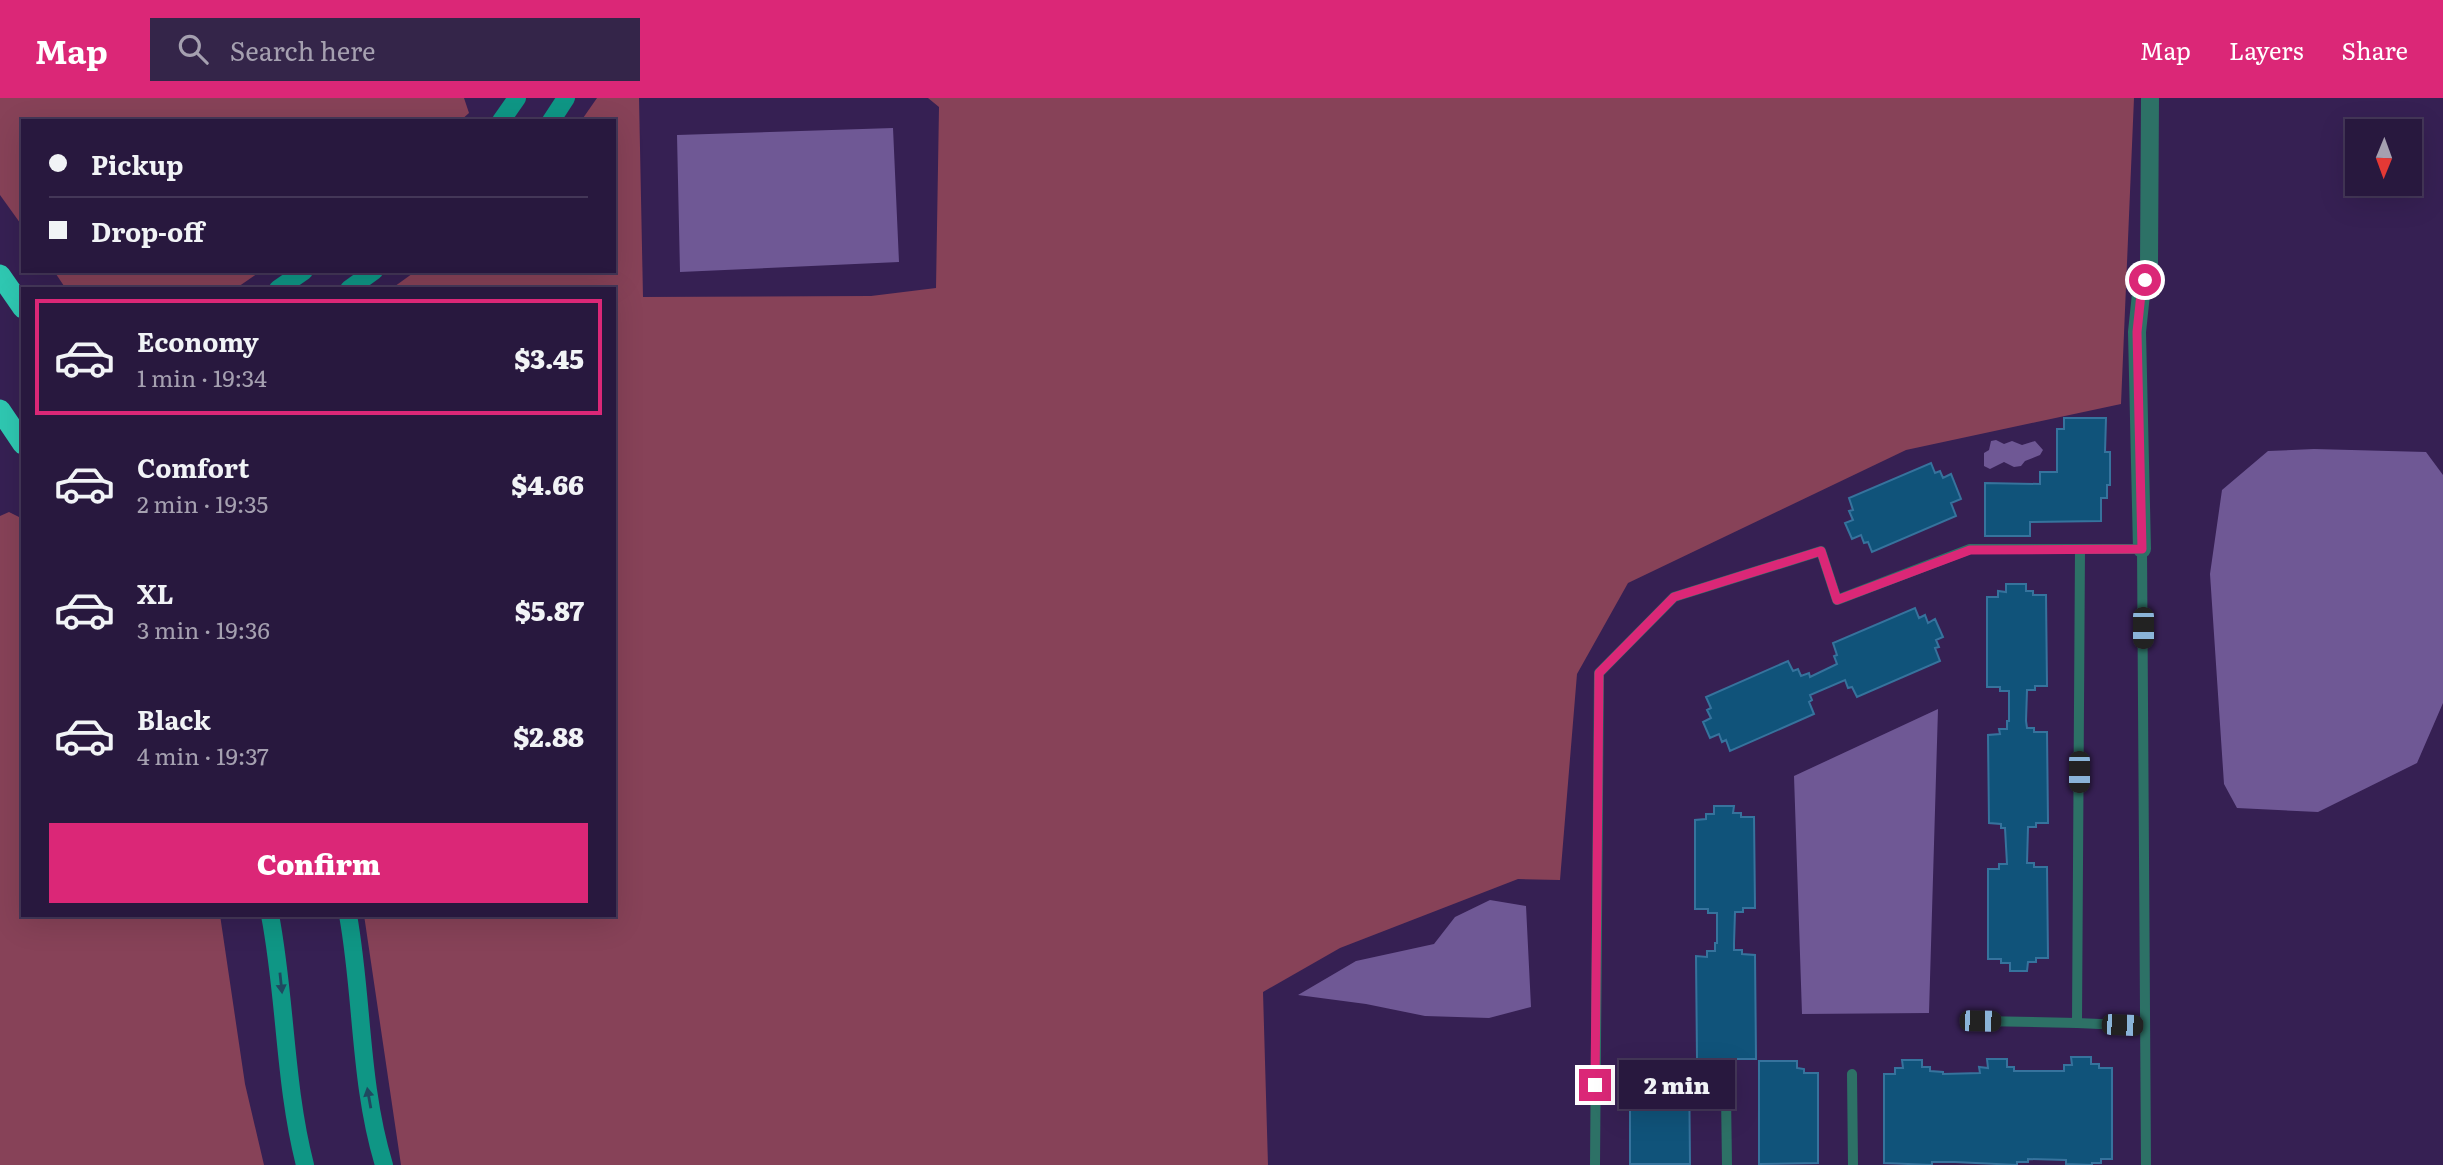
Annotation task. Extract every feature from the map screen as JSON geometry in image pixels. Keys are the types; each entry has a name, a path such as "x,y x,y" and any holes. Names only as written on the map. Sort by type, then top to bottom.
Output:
{"highway":[{"path":"0,275 21,306"},
{"path":"0,410 21,441"}],"main road":[{"path":"502,119 517,98"},
{"path":"552,119 566,98"},
{"path":"281,287 301,273"},
{"path":"352,287 371,273"},
{"path":"270,917 280,977 293,1112 305,1165"},
{"path":"348,917 366,1082 384,1165"}],"street":[{"path":"2142,549 2137,332 2141,294 2149,265 2150,98"}],"lane":[{"path":"2077,1023 2080,549"},
{"path":"1595,1165 1599,673 1674,597 1821,551 1837,600 1970,550 2080,549 2142,549 2146,1165"},
{"path":"1980,1021 2145,1026"},
{"path":"1852,1074 1853,1165"},
{"path":"1726,1095 1727,1165"}],"shaded area":[{"path":"0,98 464,98 469,113 462,119 21,119 21,224 0,195"},
{"path":"597,98 639,98 643,297 871,296 936,288 939,107 928,98 2134,98 2121,404 1906,450 1628,583 1577,674 1560,880 1518,879 1340,948 1263,992 1268,1165 401,1165 364,917 616,917 616,287 394,287 413,273 616,273 616,119 582,119"},
{"path":"893,128 899,262 680,272 677,135"},
{"path":"55,273 258,273 238,287 65,287"},
{"path":"1991,441 2004,444 2012,441 2022,445 2035,441 2043,450 2040,455 2025,461 2021,466 2014,467 2004,462 1990,469 1984,466 1984,453 1989,450"},
{"path":"2314,449 2426,452 2443,475 2443,703 2417,763 2318,812 2237,808 2224,784 2210,574 2222,490 2268,451"},
{"path":"9,512 21,518 21,917 220,917 245,1084 264,1165 0,1165 0,516"},
{"path":"1938,709 1929,1013 1802,1014 1794,776"},
{"path":"1490,900 1526,906 1531,1007 1489,1018 1425,1016 1366,1004 1298,995 1356,961 1434,944 1455,917"}],"building":[{"path":"2064,418 2106,418 2105,452 2110,452 2110,485 2107,485 2107,498 2101,498 2101,521 2030,522 2030,536 1985,536 1985,483 2040,484 2040,472 2057,472 2057,429 2064,429"},
{"path":"1931,463 1935,473 1940,471 1943,478 1951,474 1961,499 1951,503 1956,516 1872,552 1861,535 1852,539 1845,523 1853,520 1849,511 1853,510 1849,498"},
{"path":"2006,584 2026,584 2026,591 2033,591 2033,595 2046,595 2047,686 2035,686 2035,690 2027,690 2026,721 2027,728 2034,728 2034,732 2047,732 2048,823 2036,823 2036,827 2028,827 2027,863 2034,863 2034,867 2047,867 2048,958 2036,958 2036,962 2028,962 2027,971 2010,971 2010,963 2001,963 2001,959 1988,959 1988,869 1999,869 1999,864 2007,864 2005,828 2001,828 2001,824 1989,823 1988,735 2000,734 1999,729 2007,729 2009,691 2000,691 2000,687 1987,687 1987,597 1998,597 1998,591 2006,592"},
{"path":"1915,608 1919,618 1925,615 1928,623 1935,619 1943,637 1936,640 1939,647 1935,648 1940,661 1857,697 1852,687 1848,688 1845,680 1810,695 1812,700 1809,702 1814,714 1730,751 1726,740 1722,742 1719,734 1710,738 1703,722 1711,718 1707,710 1711,708 1706,697 1788,661 1793,671 1798,669 1801,676 1809,673 1810,677 1837,664 1833,643"},
{"path":"1714,806 1734,806 1733,813 1741,813 1741,817 1754,817 1755,908 1743,908 1743,912 1735,912 1734,950 1755,955 1756,1059 1697,1059 1696,956 1707,957 1707,951 1715,951 1717,913 1708,913 1708,909 1695,909 1695,820 1706,819 1706,814 1714,814"},
{"path":"2071,1057 2091,1057 2091,1064 2099,1064 2099,1068 2112,1068 2112,1159 2101,1159 2101,1163 2092,1165 2066,1164 2066,1160 2028,1159 2028,1162 2017,1162 2017,1165 1884,1163 1884,1074 1895,1074 1895,1068 1903,1068 1902,1060 1922,1060 1922,1067 1930,1067 1930,1071 1943,1074 1980,1073 1979,1067 1988,1068 1987,1059 2007,1059 2007,1067 2014,1067 2014,1071 2064,1071 2064,1065 2072,1065"},
{"path":"1759,1061 1797,1061 1797,1068 1804,1069 1804,1073 1818,1073 1818,1163 1759,1164"},
{"path":"1649,1062 1689,1062 1690,1164 1630,1164 1630,1075 1641,1075 1641,1070 1649,1070"}],"route":[{"path":"1595,1085 1599,673 1674,597 1821,551 1837,600 1970,550 2142,549 2137,332 2145,280"}]}
